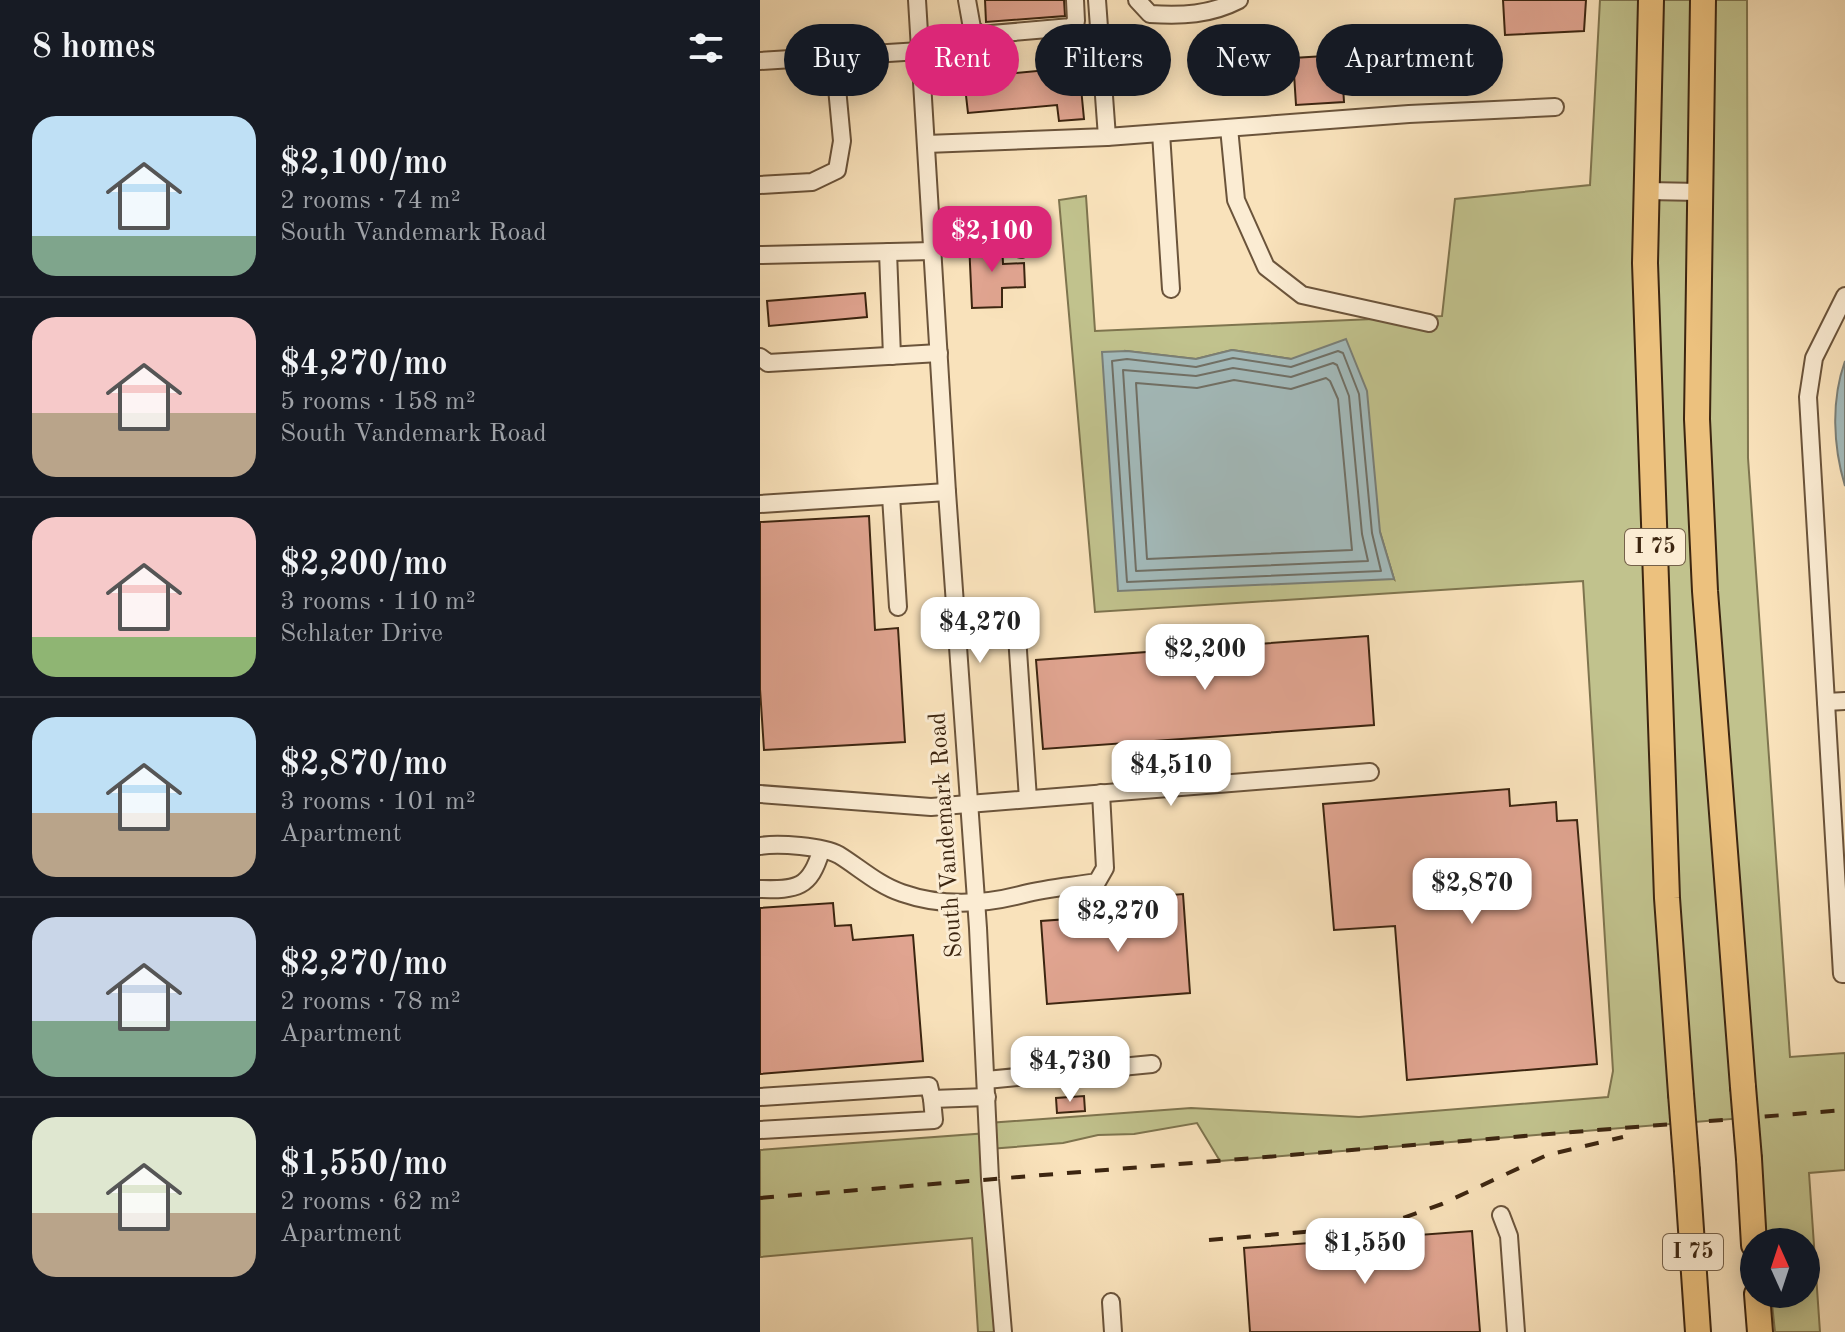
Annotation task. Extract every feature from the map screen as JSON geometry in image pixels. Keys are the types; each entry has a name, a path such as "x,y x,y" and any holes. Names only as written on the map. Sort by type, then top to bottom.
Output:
{"highway":[{"name":"I 75","path":"1651,0 1645,263 1667,898 1698,1332"},
{"name":"I 75","path":"1703,0 1697,419 1704,575 1753,1228"},
{"path":"1758,1308 1760,1332"}],"street":[{"name":"South Vandemark Road","path":"917,0 918,24"},
{"path":"967,0 972,28 980,35 1071,27 1076,21 1075,0"},
{"path":"1097,0 1107,137"},
{"path":"1137,0 1150,14 1180,16 1211,12 1239,0"},
{"path":"760,61 784,59"},
{"path":"760,185 812,182 837,170 842,141 838,96"},
{"name":"South Vandemark Road","path":"923,96 947,492 977,904 990,1179 1003,1332"},
{"path":"926,144 1107,137 1409,114 1555,107"},
{"path":"1229,128 1236,200 1266,267 1302,295 1429,323"},
{"path":"1161,133 1171,289"},
{"path":"1647,191 1700,192"},
{"path":"931,225 1000,221 1011,226 1021,249"},
{"path":"760,255 933,251"},
{"path":"888,252 892,356"},
{"path":"1845,296 1814,358 1808,397 1826,702 1837,737 1842,974 1845,974"},
{"path":"760,357 768,363 939,353"},
{"path":"760,504 947,492"},
{"path":"891,496 898,607"},
{"path":"957,617 1006,613 1016,621 1028,799"},
{"path":"1826,702 1845,701"},
{"path":"760,794 931,807 1370,772"},
{"path":"760,846 774,844 835,853 901,893 941,902 977,904 1005,901 1024,894 1097,882 1105,868 1101,793"},
{"path":"760,889 805,884 815,871 821,851"},
{"path":"932,1099 1152,1064"},
{"path":"760,1097 929,1086 934,1120 760,1130"},
{"path":"1501,1215 1509,1236 1516,1332"},
{"path":"1111,1302 1113,1332"}],"green space":[{"path":"1600,0 1747,0 1748,458 1790,1057 1845,1053 1845,1170 1809,1173 1813,1228 1766,1228 1755,1117 1220,1161 1197,1123 1134,1134 1098,1135 1063,1143 989,1149 1003,1332 978,1332 972,1238 760,1257 760,1150 988,1133 988,1123 1191,1108 1359,1117 1608,1097 1613,1071 1583,581 1095,612 1059,200 1086,196 1095,331 1442,316 1455,199 1590,185","holes":["1232,350 1291,359 1380,532 1394,579 1127,351 1196,359"]},
{"path":"1772,1308 1818,1308 1820,1332 1775,1332"}],"water":[{"path":"1346,339 1367,391 1380,532 1394,579 1118,591 1102,352 1127,351 1196,359 1232,350 1291,359"},
{"path":"1845,361 1845,486 1835,423 1837,391"}],"building":[{"path":"985,0 1064,0 1065,16 986,22"},
{"path":"1503,0 1586,0 1584,31 1505,35"},
{"path":"1316,57 1316,96 1344,96 1344,102 1296,105 1295,96 1300,96 1300,58"},
{"path":"1035,71 1035,96 1082,96 1084,119 1059,121 1057,105 968,113 966,96 1019,96 1019,73"},
{"path":"1002,240 1003,264 1024,263 1025,287 1002,288 1002,307 972,308 969,242"},
{"path":"865,293 867,317 769,326 767,301"},
{"path":"869,516 875,630 898,628 905,742 764,750 760,689 760,522"},
{"path":"1368,636 1374,725 1043,749 1036,660"},
{"path":"1509,789 1510,806 1556,802 1557,821 1577,820 1597,1064 1407,1080 1395,926 1334,930 1323,804"},
{"path":"1183,894 1190,993 1047,1004 1041,921 1139,914 1137,898"},
{"path":"833,903 835,926 851,925 853,940 913,935 923,1061 760,1074 760,908"},
{"path":"1084,1096 1085,1111 1057,1113 1056,1098"},
{"path":"1472,1231 1480,1332 1250,1332 1244,1248"}],"railway":[{"path":"760,1198 1845,1110"},
{"path":"1209,1240 1351,1228 1395,1221 1442,1204 1547,1155 1623,1137"}]}
